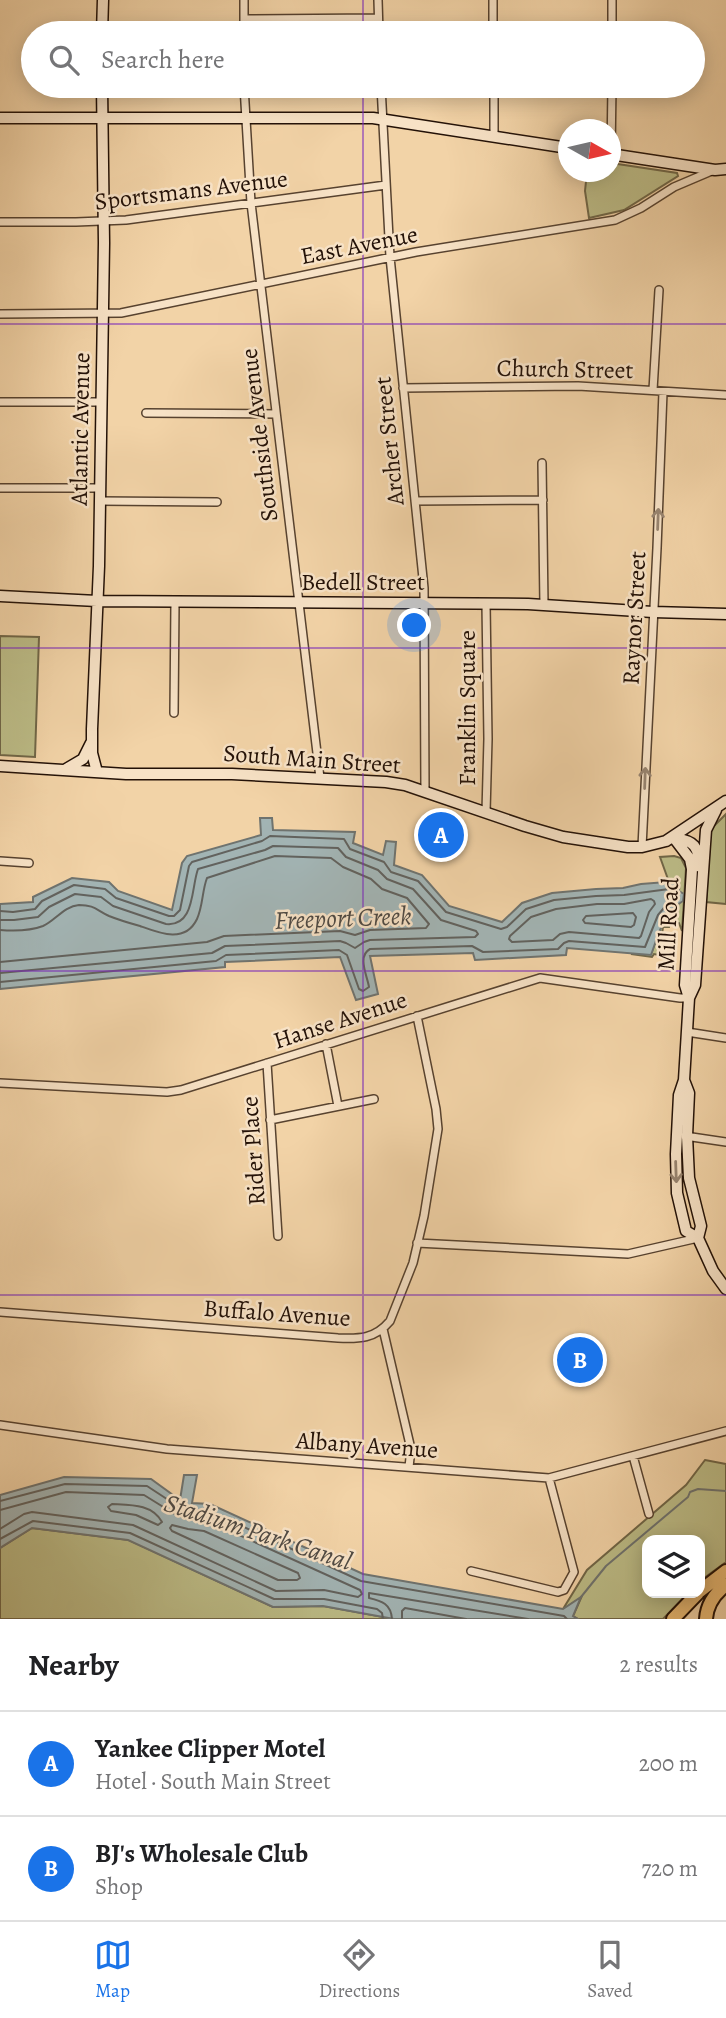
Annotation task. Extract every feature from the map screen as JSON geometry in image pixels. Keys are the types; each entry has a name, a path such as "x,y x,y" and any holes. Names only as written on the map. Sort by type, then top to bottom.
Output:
{"highway":[{"path":"705,1587 726,1571"},
{"path":"706,1619 713,1597 726,1585"},
{"path":"673,1619 693,1598"}],"main road":[{"path":"102,21 103,0"},
{"name":"Atlantic Avenue","path":"97,772 92,743 102,402 102,98"},
{"path":"0,118 350,117 558,146"},
{"path":"621,155 720,169"},
{"name":"Bedell Street","path":"0,596 97,601 544,605 726,614"},
{"path":"63,771 79,763 92,743"},
{"name":"South Main Street","path":"0,766 63,771 232,774 386,782 405,785 563,836 615,846 642,846 674,838 722,804"},
{"name":"Mill Road","path":"701,886 706,830 722,804"},
{"name":"Mill Road","path":"674,838 687,840 698,854 701,886 695,985 689,998"},
{"name":"Mill Road","path":"674,838 690,859 692,869 685,985 689,998 684,1080 689,1093 677,1193 686,1231 698,1238 724,1284"},
{"name":"Mill Road","path":"682,1135 701,1226 698,1238"}],"street":[{"path":"244,0 244,19 379,18 378,0"},
{"path":"494,0 494,21"},
{"path":"612,0 612,21"},
{"name":"Southside Avenue","path":"244,98 251,203 260,284 320,778"},
{"name":"Archer Street","path":"382,98 390,257 424,588 425,792"},
{"path":"494,98 494,137"},
{"path":"612,98 612,119"},
{"name":"East Avenue","path":"0,314 121,313 390,257 615,220 641,208 674,187 720,169"},
{"name":"Sportsmans Avenue","path":"0,222 126,220 386,185"},
{"path":"653,390 659,290"},
{"name":"Church Street","path":"403,388 578,386 726,395"},
{"name":"Raynor Street","path":"642,846 663,392"},
{"path":"0,402 102,402"},
{"path":"146,413 276,414"},
{"path":"542,463 544,605"},
{"path":"0,488 100,488"},
{"path":"415,501 542,500"},
{"path":"100,501 217,502"},
{"path":"174,713 175,602"},
{"name":"Franklin Square","path":"486,604 486,812"},
{"path":"0,862 29,863"},
{"name":"Hanse Avenue","path":"0,1083 167,1092 197,1086 540,978 689,998"},
{"name":"Buffalo Avenue","path":"0,1312 338,1338 361,1339 383,1329 390,1321 413,1263 424,1216 438,1129 418,1016"},
{"path":"687,1032 726,1038"},
{"path":"326,1044 338,1106"},
{"name":"Rider Place","path":"267,1063 278,1236"},
{"path":"270,1120 374,1100"},
{"path":"682,1135 726,1142"},
{"path":"418,1243 628,1254 698,1238"},
{"path":"383,1329 411,1448 409,1467"},
{"name":"Albany Avenue","path":"0,1425 167,1449 550,1478 726,1431"},
{"path":"633,1455 649,1514"},
{"path":"471,1571 553,1591 564,1590 574,1572 550,1478"}],"green space":[{"path":"621,165 677,173 678,176 624,210 589,218 586,182 621,182"},
{"path":"0,636 39,637 35,757 0,755"},
{"path":"726,814 726,904 706,902 711,829"},
{"path":"660,857 681,858 686,868 682,931 679,923 670,921 669,927 663,927 659,955 654,954 652,957 631,954 651,954 666,916 677,901 679,881 669,882"},
{"path":"705,1460 726,1464 726,1562 705,1577 705,1535 642,1535 642,1598 683,1598 663,1619 578,1619 573,1616 581,1598 563,1609 587,1570 686,1485"},
{"path":"32,1528 129,1540 273,1607 323,1606 394,1619 0,1619 0,1548"}],"water":[{"name":"Freeport Creek","path":"260,818 272,818 273,830 355,832 353,843 383,855 386,841 396,842 394,865 422,875 449,906 502,922 522,903 552,893 679,881 679,891 684,894 683,901 666,918 651,955 567,948 566,955 475,960 473,953 370,956 378,994 356,1000 340,957 225,962 225,967 0,989 0,904 33,902 33,897 72,878 109,882 118,891 172,910 182,863 187,856 261,835"},
{"name":"Stadium Park Canal","path":"184,1475 197,1475 192,1503 210,1504 363,1574 563,1609 581,1597 573,1616 578,1619 394,1619 323,1606 273,1607 128,1540 32,1528 0,1548 0,1495 64,1477 151,1479 180,1500"}],"waterway":[{"path":"581,1597 606,1566 688,1497 690,1492 698,1489 726,1491"}],"place":[{"name":"Yankee Clipper Motel","path":"441,835"},
{"name":"BJ's Wholesale Club","path":"580,1360"}]}
